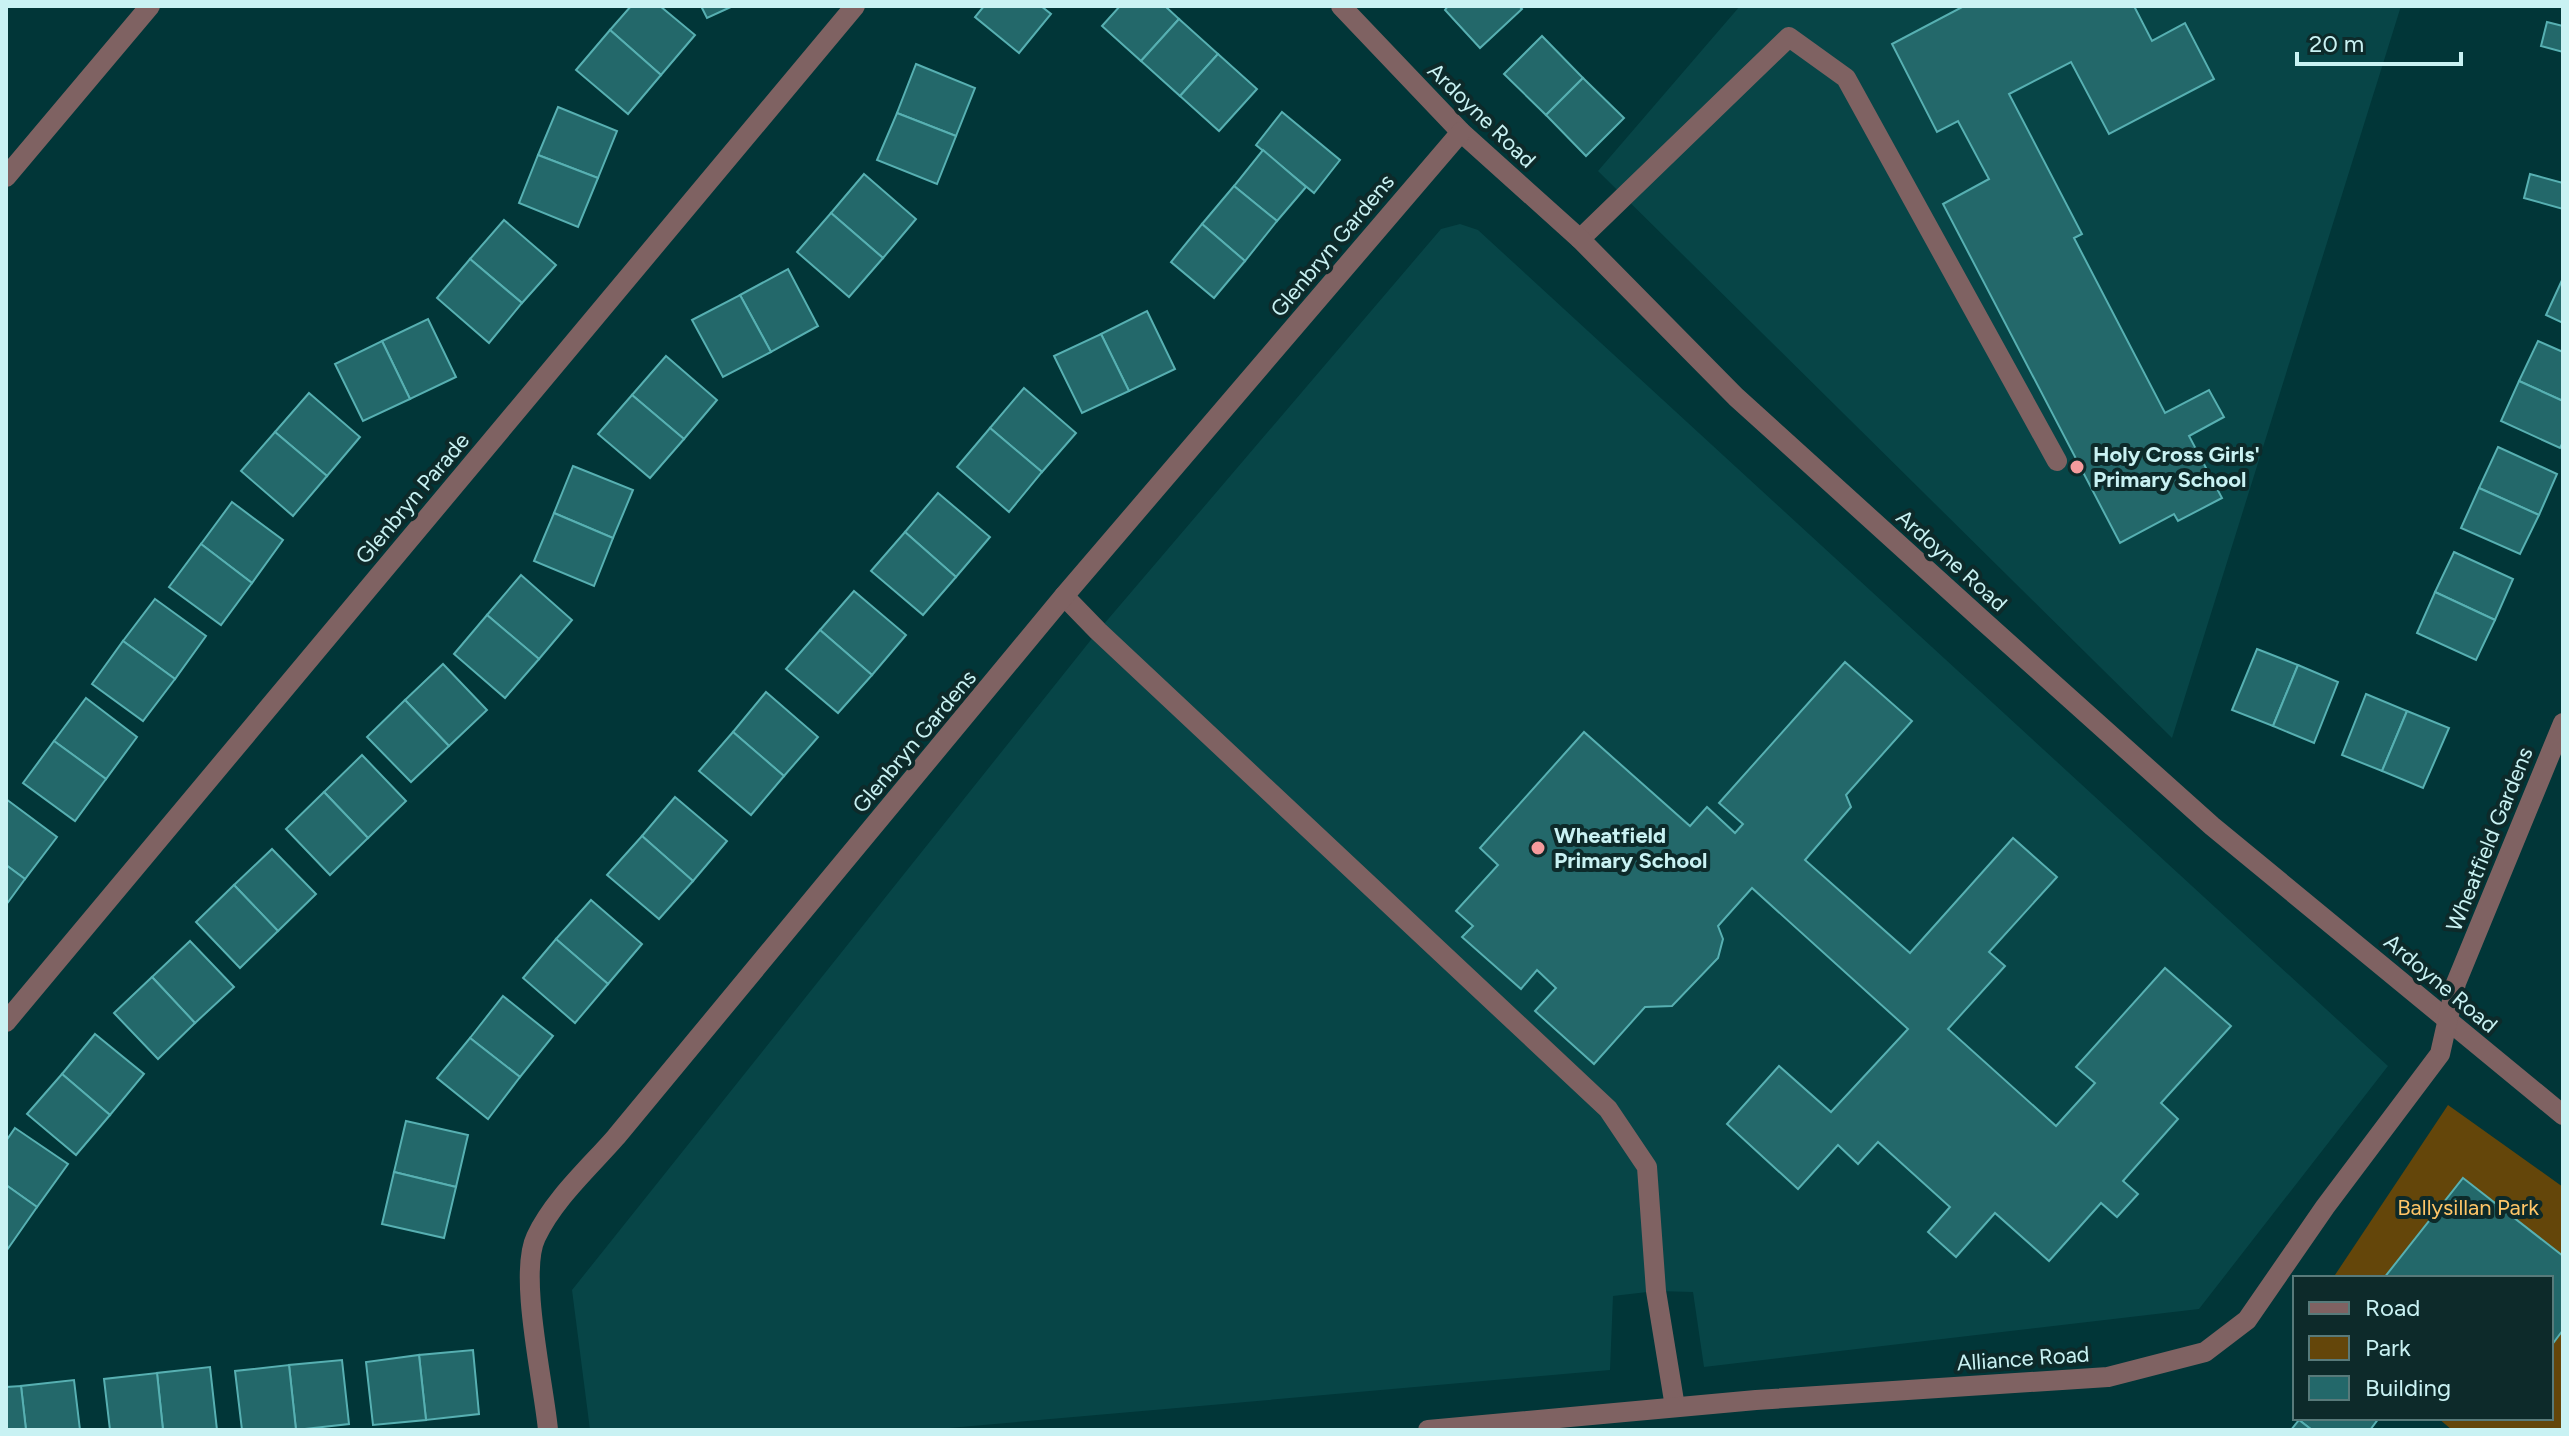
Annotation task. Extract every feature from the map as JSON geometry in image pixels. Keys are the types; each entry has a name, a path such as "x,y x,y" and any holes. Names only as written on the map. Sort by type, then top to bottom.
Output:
{"street":[{"path":"6,177 150,6"},
{"name":"Glenbryn Parade","path":"6,1022 855,6"},
{"name":"Ardoyne Road","path":"1341,6 1461,132 1580,239 1736,397 1968,608 2212,826 2563,1115"},
{"path":"1580,239 1789,37 1846,78 2057,461"},
{"name":"Glenbryn Gardens","path":"548,1430 528,1280 535,1238 561,1199 616,1137 1064,596 1461,132"},
{"path":"1064,596 1608,1109 1647,1167 1656,1291 1675,1407"},
{"name":"Wheatfield Gardens","path":"2448,1021 2456,983 2563,723"},
{"name":"Alliance Road","path":"1428,1430 1756,1400 2108,1377 2205,1352 2247,1320 2325,1207 2440,1054 2448,1021"}],"shaded area":[{"name":"Holy Cross Girls' Primary School","path":"1740,6 2401,6 2172,738 1598,171"},
{"name":"Wheatfield Primary School","path":"1460,224 1478,230 2388,1066 2199,1309 1704,1367 1693,1292 1656,1291 1613,1296 1610,1370 926,1430 590,1430 572,1290 1098,631 1441,229"}],"green space":[{"name":"Ballysillan Park","path":"2448,1105 2563,1187 2563,1430 2452,1430 2440,1420 2553,1420 2553,1276 2334,1276"}],"building":[{"path":"631,6 660,6 695,35 661,75 610,30"},
{"path":"701,6 733,6 707,18"},
{"path":"984,6 1041,6 1051,14 1019,53 975,17"},
{"path":"1120,6 1165,6 1179,19 1141,61 1102,26"},
{"path":"1448,6 1519,6 1522,9 1480,48 1445,10"},
{"path":"1964,6 2134,6 2152,41 2185,23 2214,79 2109,134 2071,62 2009,94 2082,234 2074,238 2165,413 2209,390 2224,417 2189,436 2222,498 2178,521 2174,514 2120,543 1943,204 1989,179 1958,121 1937,132 1892,44"},
{"path":"1179,19 1218,54 1180,96 1141,61"},
{"path":"2547,22 2563,26 2563,52 2541,46"},
{"path":"610,30 661,75 628,114 576,70"},
{"path":"1542,36 1583,78 1546,115 1504,74"},
{"path":"1218,54 1257,89 1219,131 1180,96"},
{"path":"916,64 975,88 956,136 897,113"},
{"path":"1583,78 1624,118 1586,156 1546,115"},
{"path":"558,107 617,131 598,178 538,155"},
{"path":"1282,112 1340,160 1314,193 1256,145"},
{"path":"897,113 956,136 937,184 877,160"},
{"path":"1263,150 1306,187 1277,221 1234,186"},
{"path":"538,155 598,178 578,227 519,203"},
{"path":"864,174 916,219 883,258 831,213"},
{"path":"2530,174 2563,183 2563,209 2524,198"},
{"path":"1234,186 1277,221 1245,261 1202,224"},
{"path":"831,213 883,258 849,297 797,252"},
{"path":"504,220 556,265 522,303 470,259"},
{"path":"1202,224 1245,261 1214,298 1171,262"},
{"path":"470,259 522,303 489,343 437,298"},
{"path":"788,269 818,326 771,352 740,295"},
{"path":"2563,278 2563,323 2546,315"},
{"path":"740,295 771,352 723,377 692,320"},
{"path":"1147,311 1175,369 1129,391 1101,334"},
{"path":"428,319 456,377 410,399 382,341"},
{"path":"1101,334 1129,391 1082,413 1054,356"},
{"path":"382,341 410,399 363,421 335,364"},
{"path":"2538,341 2563,352 2563,401 2519,381"},
{"path":"666,356 717,400 684,439 632,395"},
{"path":"2519,381 2563,401 2563,442 2560,448 2501,421"},
{"path":"1024,388 1076,433 1042,472 990,428"},
{"path":"309,393 360,437 327,476 275,432"},
{"path":"632,395 684,439 650,478 598,434"},
{"path":"990,428 1042,472 1009,512 957,467"},
{"path":"275,432 327,476 293,516 241,471"},
{"path":"2498,447 2557,474 2539,515 2479,488"},
{"path":"573,466 633,490 613,538 554,513"},
{"path":"2479,488 2539,515 2520,554 2461,528"},
{"path":"938,493 990,537 956,577 905,532"},
{"path":"232,502 283,540 252,583 201,544"},
{"path":"554,513 613,538 594,586 534,561"},
{"path":"905,532 956,577 923,615 871,571"},
{"path":"201,544 252,583 221,625 169,587"},
{"path":"2454,552 2513,579 2495,620 2435,592"},
{"path":"521,575 572,620 539,659 487,615"},
{"path":"854,591 906,635 872,675 820,630"},
{"path":"2435,592 2495,620 2476,660 2417,633"},
{"path":"155,599 206,636 175,679 123,641"},
{"path":"487,615 539,659 505,698 454,654"},
{"path":"820,630 872,675 838,713 786,669"},
{"path":"123,641 175,679 143,721 92,684"},
{"path":"2257,649 2298,665 2273,726 2232,710"},
{"path":"1845,662 1912,721 1846,795 1851,807 1805,860 1910,953 2013,838 2057,877 1989,952 2005,966 1948,1029 2056,1126 2095,1083 2076,1067 2165,968 2231,1026 2161,1103 2178,1119 2123,1181 2138,1194 2117,1217 2101,1203 2049,1261 1995,1213 1956,1257 1928,1232 1950,1207 1878,1142 1858,1164 1838,1145 1798,1189 1727,1124 1779,1066 1831,1112 1908,1029 1752,888 1718,926 1723,939 1718,958 1672,1006 1645,1007 1594,1064 1535,1011 1556,988 1537,970 1521,989 1462,937 1473,926 1456,911 1498,865 1480,848 1584,732 1690,826 1707,807 1735,833 1743,824 1719,803"},
{"path":"443,664 487,710 449,746 405,700"},
{"path":"2298,665 2338,682 2314,743 2273,726"},
{"path":"766,692 818,737 784,776 733,732"},
{"path":"2366,694 2407,711 2382,771 2342,755"},
{"path":"86,698 137,737 106,779 54,741"},
{"path":"405,700 449,746 411,782 367,737"},
{"path":"2407,711 2449,728 2423,788 2382,771"},
{"path":"733,732 784,776 751,815 699,771"},
{"path":"54,741 106,779 75,821 23,783"},
{"path":"362,755 406,801 368,838 324,792"},
{"path":"324,792 368,838 330,875 286,829"},
{"path":"675,797 727,841 693,881 642,836"},
{"path":"6,799 57,837 25,879 6,865"},
{"path":"642,836 693,881 659,919 607,875"},
{"path":"272,849 316,894 278,931 234,885"},
{"path":"6,865 25,879 6,905"},
{"path":"234,885 278,931 240,968 196,922"},
{"path":"591,900 642,944 608,984 556,939"},
{"path":"556,939 608,984 575,1023 523,978"},
{"path":"190,941 234,987 195,1023 152,977"},
{"path":"152,977 195,1023 158,1059 114,1013"},
{"path":"503,996 553,1036 520,1077 470,1038"},
{"path":"95,1034 144,1074 110,1115 62,1074"},
{"path":"470,1038 520,1077 488,1119 437,1078"},
{"path":"62,1074 110,1115 76,1155 27,1114"},
{"path":"406,1121 468,1135 456,1187 394,1172"},
{"path":"15,1128 68,1164 37,1207 6,1185 6,1141"},
{"path":"394,1172 456,1187 444,1238 382,1224"},
{"path":"2463,1178 2563,1256 2563,1330 2553,1343 2553,1276 2386,1276"},
{"path":"6,1185 37,1207 7,1250 6,1249"},
{"path":"473,1350 479,1414 426,1420 419,1355"},
{"path":"419,1355 426,1420 373,1425 366,1362"},
{"path":"342,1360 349,1424 296,1430 289,1365"},
{"path":"289,1365 296,1430 242,1430 235,1371"},
{"path":"210,1367 217,1430 163,1430 157,1373"},
{"path":"157,1373 163,1430 110,1430 104,1379"},
{"path":"74,1380 80,1430 26,1430 21,1386"},
{"path":"21,1386 26,1430 6,1430 6,1387"},
{"path":"2299,1420 2378,1420 2370,1430 2312,1430"},
{"path":"2299,1420 2312,1430 2291,1430"}],"place":[{"name":"Holy Cross Girls' Primary School","path":"2077,467"},
{"name":"Wheatfield Primary School","path":"1538,848"}]}
